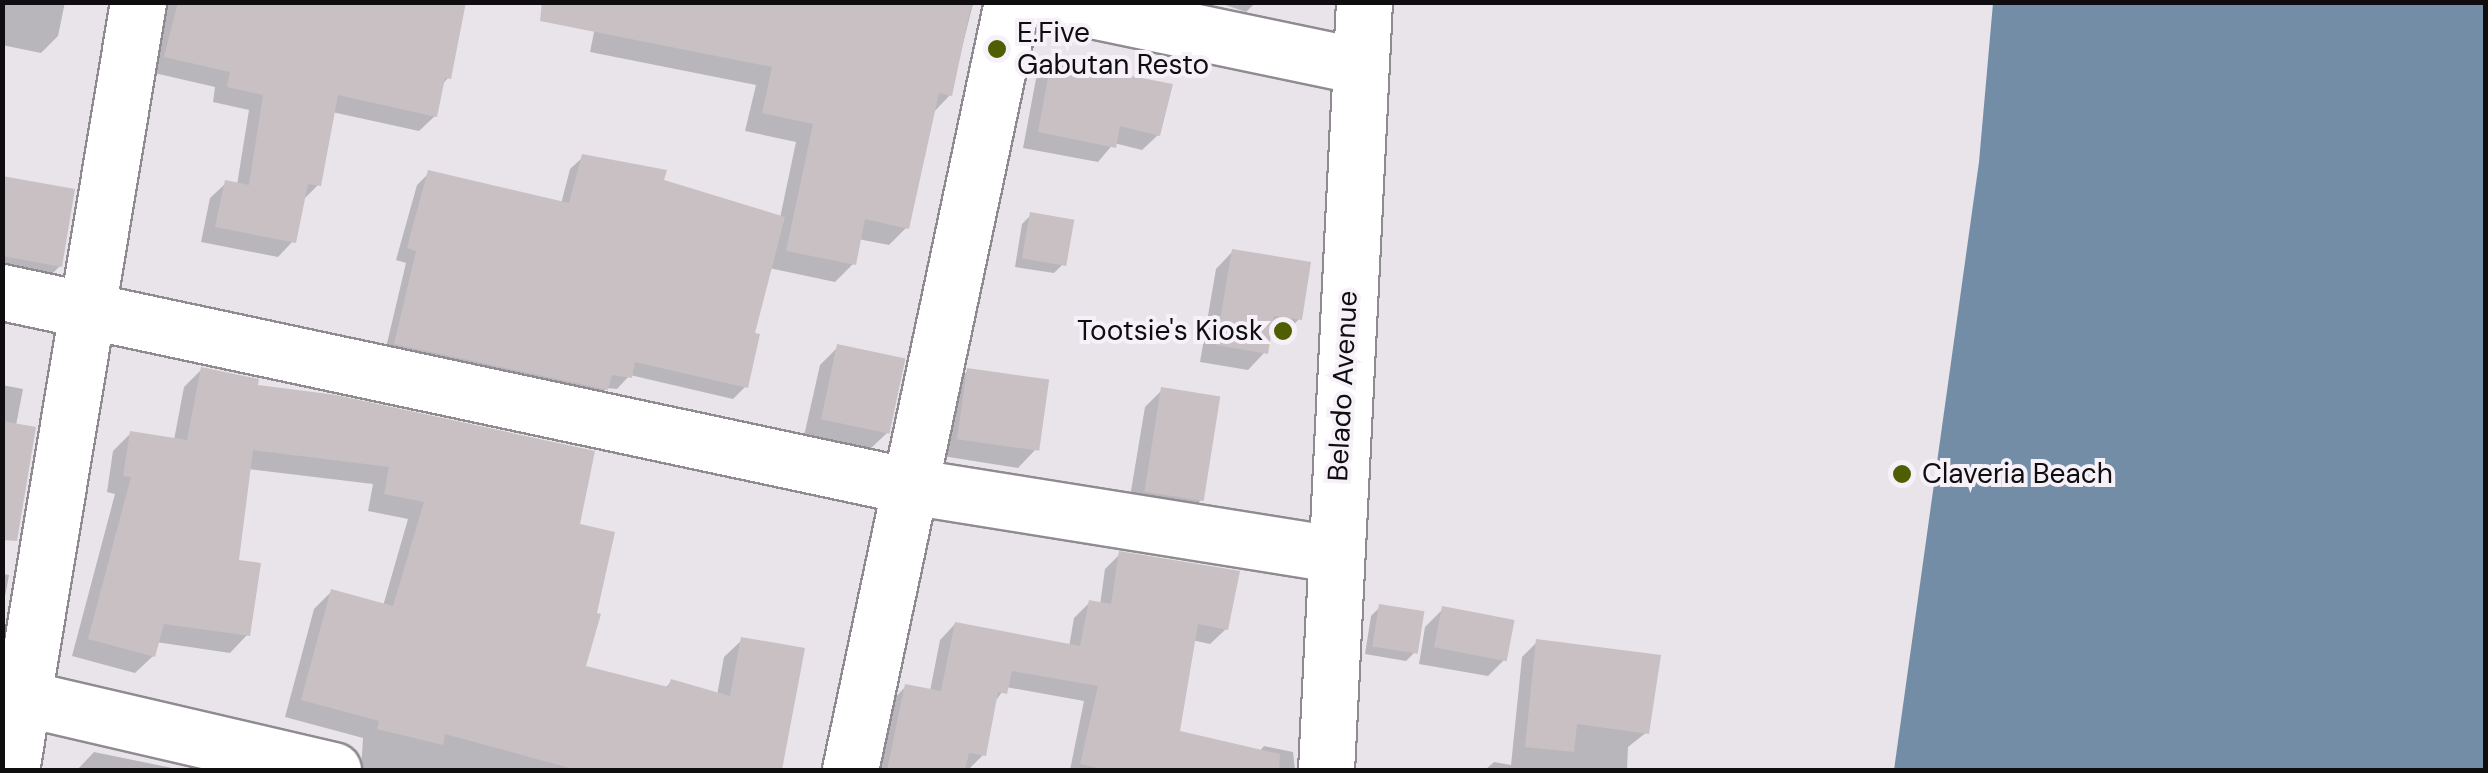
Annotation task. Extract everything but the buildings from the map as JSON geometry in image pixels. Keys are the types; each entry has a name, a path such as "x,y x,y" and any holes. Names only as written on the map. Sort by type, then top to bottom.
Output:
{"street":[{"path":"11,770 13,696 87,312 138,2"},
{"path":"850,770 1012,2"},
{"path":"1052,2 1359,66"},
{"name":"Belado Avenue","path":"1326,770 1364,2"},
{"path":"2,292 674,432 909,486 1335,554"},
{"path":"13,696 333,770"}],"water":[{"path":"1993,3 2485,3 2485,770 1894,770 1979,162"}],"place":[{"name":"E.Five Gabutan Resto","path":"997,49"},
{"name":"Tootsie's Kiosk","path":"1283,331"},
{"name":"Claveria Beach","path":"1902,474"}]}
